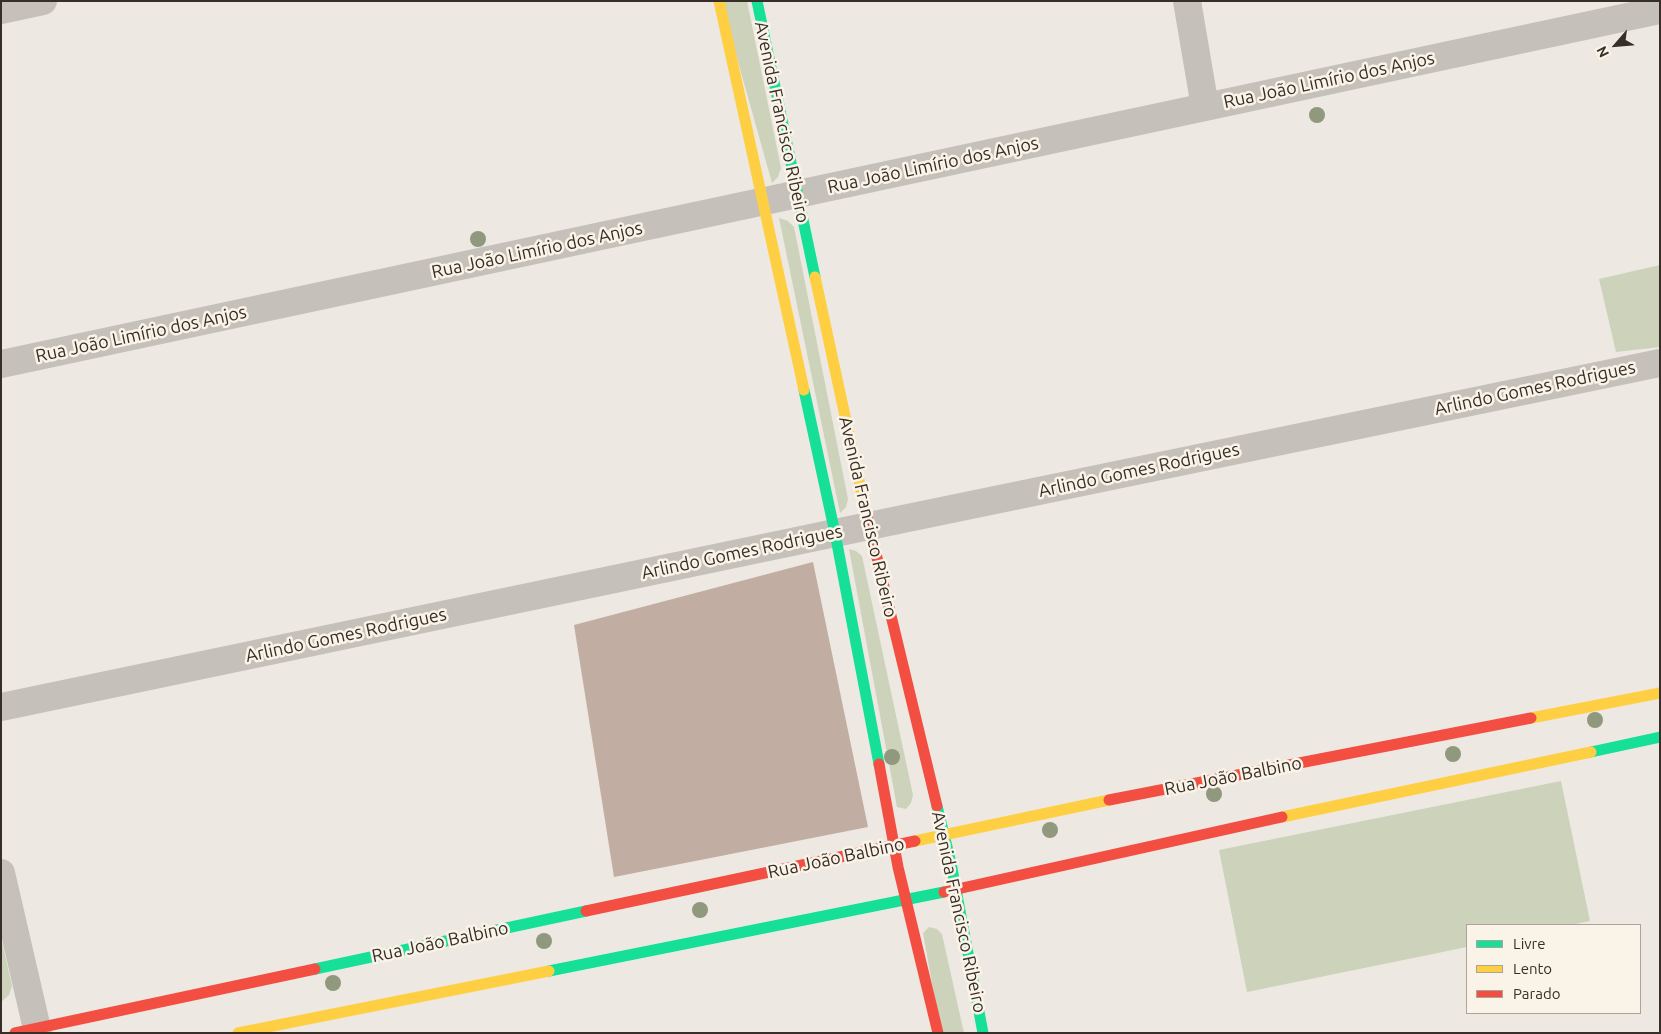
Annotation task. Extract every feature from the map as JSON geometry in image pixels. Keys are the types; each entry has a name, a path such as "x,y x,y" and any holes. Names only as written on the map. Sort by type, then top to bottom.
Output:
{"main road":[{"name":"Avenida Francisco Ribeiro","path":"719,1 835,533 894,845 938,1033"},
{"name":"Avenida Francisco Ribeiro","path":"757,1 796,194 869,526 956,890 983,1033"},
{"name":"Rua João Balbino","path":"30,1031 1081,806 1660,693"},
{"path":"238,1033 956,890 1248,824 1660,736"}],"street":[{"path":"1,10 43,1"},
{"path":"1187,1 1205,107"},
{"name":"Rua João Limírio dos Anjos","path":"1,364 1660,10"},
{"name":"Arlindo Gomes Rodrigues","path":"1,707 1660,363"},
{"path":"1,872 30,1031"}],"green space":[{"path":"721,1 747,1 781,168 778,177 772,183"},
{"path":"779,218 788,221 794,227 848,499 846,507 840,513"},
{"path":"1660,265 1660,347 1616,352 1599,279"},
{"path":"849,549 856,551 862,556 913,795 911,803 906,809 897,807"},
{"path":"1561,781 1590,921 1576,924 1466,924 1466,947 1247,992 1219,850"},
{"path":"929,927 937,929 942,934 964,1033 941,1033 923,933"},
{"path":"1,937 12,986 9,995 1,1002"}],"building":[{"path":"813,562 868,827 614,877 574,625"}],"traffic: fast":[{"path":"757,1 815,277"},
{"path":"804,390 835,533 879,764"},
{"path":"1591,752 1660,737"},
{"path":"937,806 951,863 983,1033"},
{"path":"549,971 944,892"},
{"path":"315,969 586,911"}],"traffic: slow":[{"path":"719,1 804,390"},
{"path":"815,277 864,504"},
{"path":"1531,718 1660,693"},
{"path":"1282,817 1591,752"},
{"path":"915,841 1109,800"},
{"path":"238,1033 549,971"}],"traffic: jam":[{"path":"864,504 937,806"},
{"path":"1109,800 1531,718"},
{"path":"879,764 898,867 938,1033"},
{"path":"944,892 1282,817"},
{"path":"586,911 915,841"},
{"path":"15,1033 315,969"}]}
